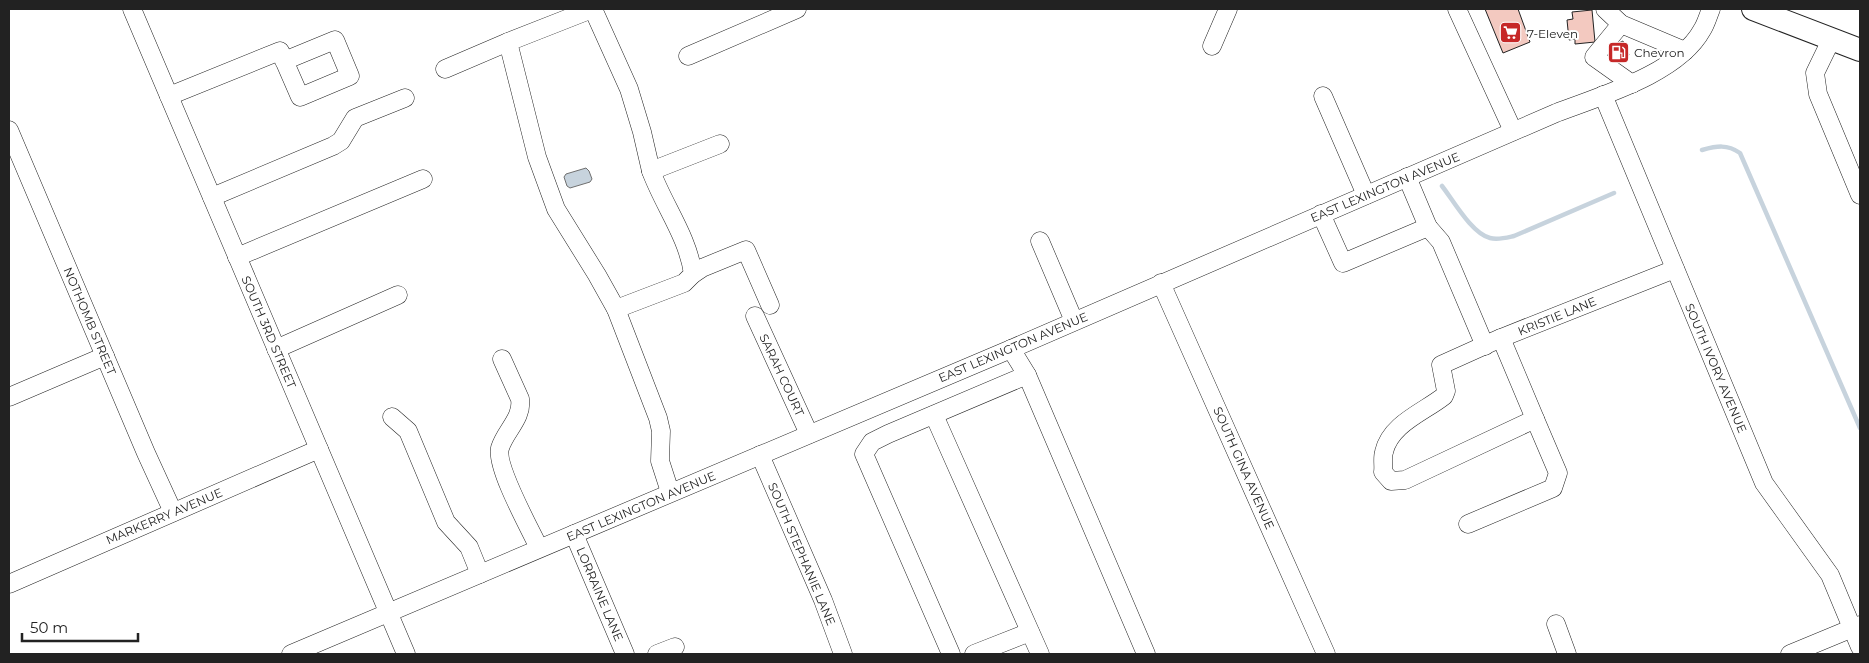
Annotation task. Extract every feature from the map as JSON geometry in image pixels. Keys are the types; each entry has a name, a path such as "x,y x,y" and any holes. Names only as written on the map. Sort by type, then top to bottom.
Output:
{"main road":[{"path":"1753,9 1860,50"}],"street":[{"name":"SOUTH 3RD STREET","path":"132,9 406,654"},
{"path":"445,69 593,9 629,89 642,132 650,171 691,256 693,274"},
{"path":"688,56 797,9"},
{"path":"1212,46 1228,9"},
{"path":"1458,9 1513,131"},
{"path":"1605,9 1621,24 1685,51"},
{"name":"EAST LEXINGTON AVENUE","path":"291,654 1011,349 1513,131 1632,84 1664,67 1685,51 1702,31 1711,9"},
{"path":"1621,24 1594,57 1632,84"},
{"path":"1832,38 1815,73 1818,94 1860,195"},
{"path":"508,42 537,157 556,210 598,275 616,310 658,418 661,431 660,461 670,492"},
{"path":"169,96 280,51 284,61"},
{"name":"SOUTH IVORY AVENUE","path":"1603,95 1764,483 1830,575 1856,627 1860,647"},
{"path":"1323,96 1366,195"},
{"path":"212,197 333,146 341,141 355,118 405,98"},
{"name":"NOTHOMB STREET","path":"9,130 173,512"},
{"path":"650,171 720,144"},
{"path":"1407,177 1428,227 1441,242 1535,419 1558,473 1553,488 1468,524"},
{"path":"237,257 422,179"},
{"path":"1321,214 1343,263 1428,227"},
{"path":"1040,241 1074,321"},
{"path":"616,310 684,283 702,268 746,250 770,305"},
{"name":"KRISTIE LANE","path":"1535,419 1405,480 1391,481 1384,472 1384,452 1392,434 1406,421 1444,396 1446,391 1441,365 1674,269"},
{"name":"SOUTH GINA AVENUE","path":"1161,283 1326,654"},
{"path":"276,349 398,296"},
{"name":"SARAH COURT","path":"755,316 809,434"},
{"path":"1011,349 1027,375 1146,654"},
{"path":"9,396 105,356"},
{"path":"502,359 521,405 519,414 500,448 502,467 539,548"},
{"path":"951,654 864,454 872,442 1027,375"},
{"path":"934,415 1040,654"},
{"path":"392,417 408,431 446,522 469,547 480,574"},
{"name":"MARKERRY AVENUE","path":"9,584 319,449"},
{"name":"SOUTH STEPHANIE LANE","path":"760,455 824,600 843,654"},
{"name":"LORRAINE LANE","path":"574,534 625,654"},
{"path":"1556,624 1567,654"},
{"path":"1790,654 1856,627"},
{"path":"974,654 1030,632"},
{"path":"657,654 676,647"}],"shaded area":[{"path":"586,168 592,179 590,182 570,188 567,186 564,177 566,174"}],"building":[{"name":"7-Eleven","path":"1485,9 1518,9 1530,42 1503,53"},
{"path":"1592,10 1595,42 1575,44 1575,39 1569,40 1567,20 1573,19 1572,12"},
{"name":"Chevron","path":"1623,41 1629,55 1612,62 1606,49"}],"waterway":[{"path":"1702,150 1722,147 1731,148 1740,153 1860,428"},
{"path":"1442,186 1463,216 1476,230 1483,235 1496,239 1514,236 1614,193"}],"place":[{"name":"7-Eleven","path":"1511,33"},
{"name":"Chevron","path":"1618,52"}]}
